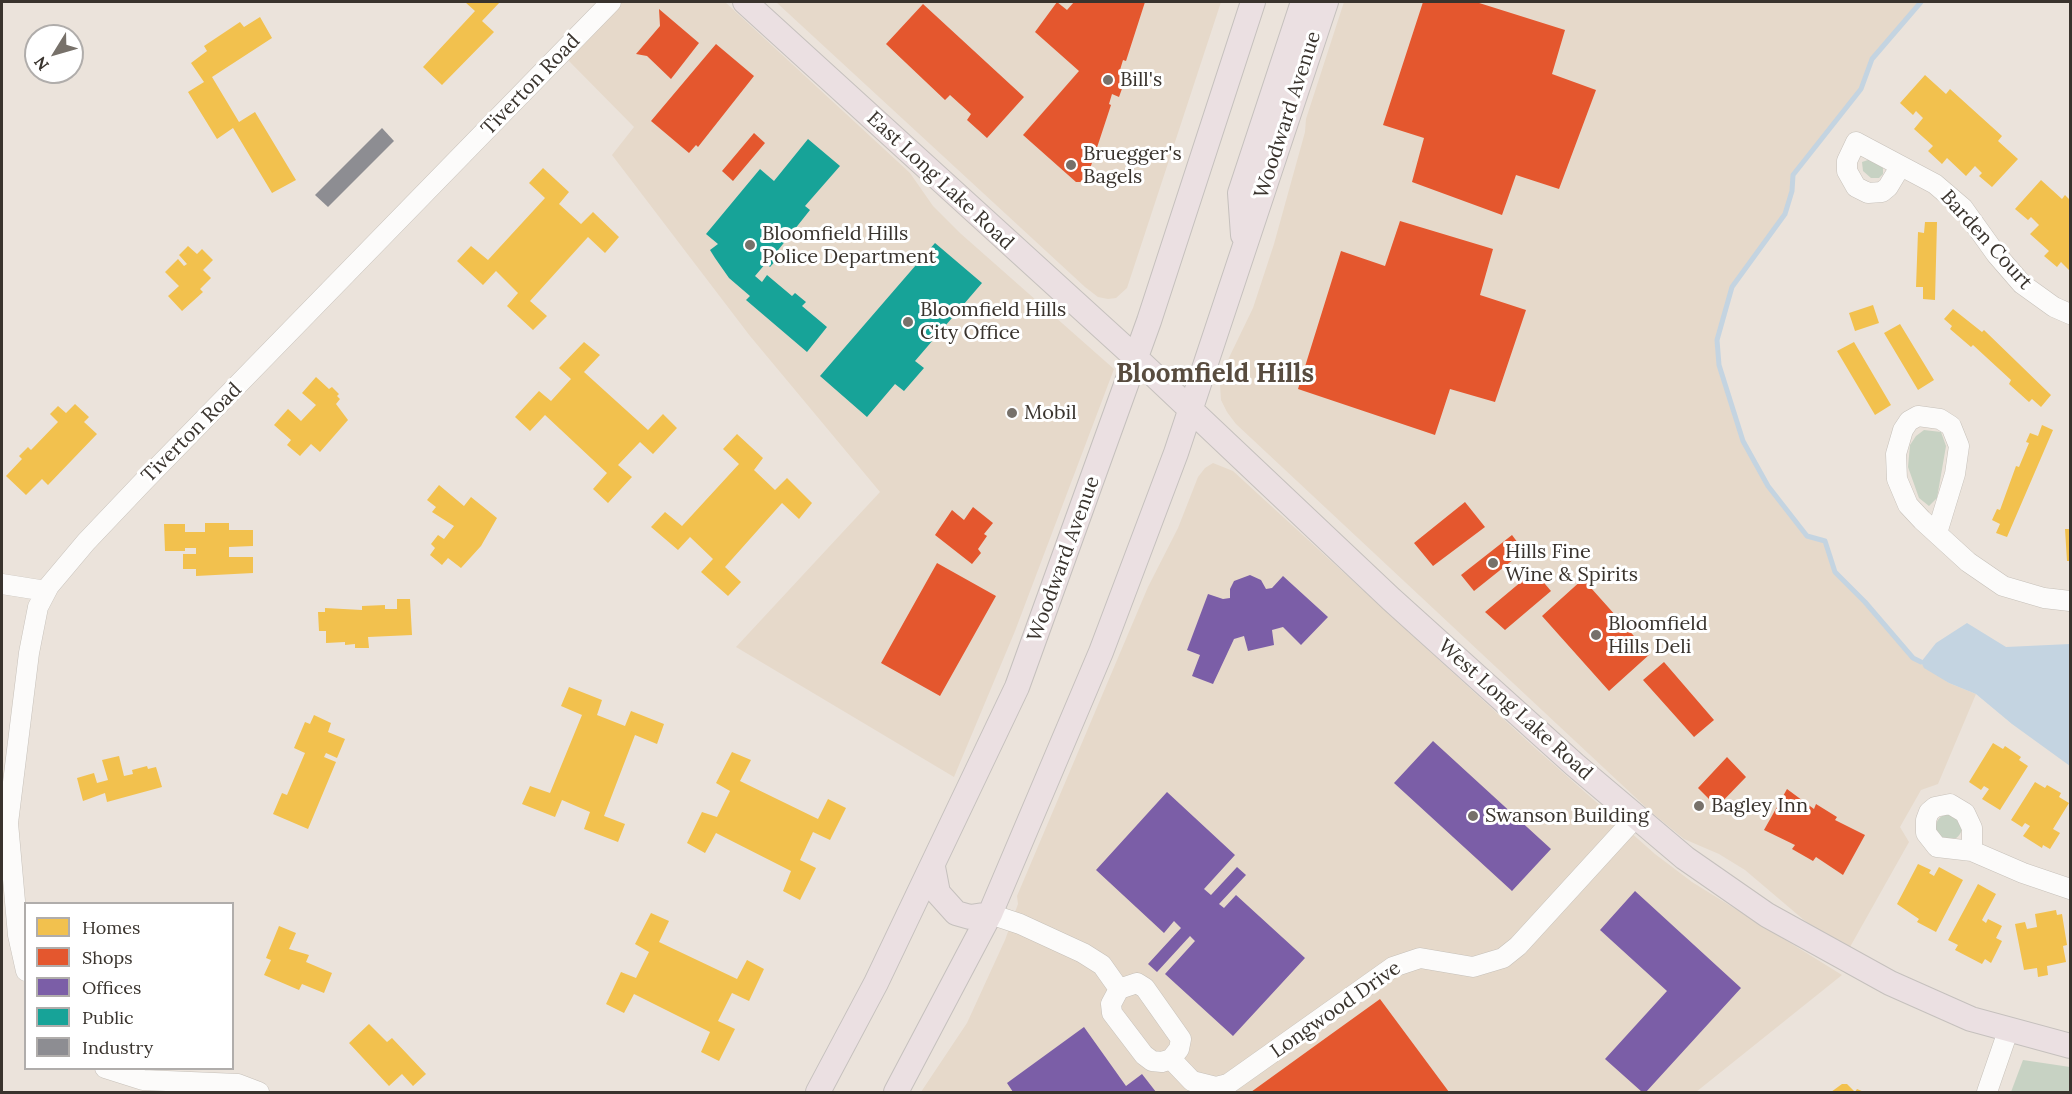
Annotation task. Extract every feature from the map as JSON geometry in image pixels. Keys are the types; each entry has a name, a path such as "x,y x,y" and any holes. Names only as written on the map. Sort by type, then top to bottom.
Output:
{"main road":[{"name":"East Long Lake Road","path":"745,2 1136,358 1190,410"},
{"name":"Woodward Avenue","path":"818,1092 876,983 933,867 1017,687 1136,358 1253,2"},
{"path":"1244,249 1240,193 1303,2"},
{"name":"Woodward Avenue","path":"896,1092 990,914 1101,652 1190,410 1326,2"},
{"name":"West Long Lake Road","path":"1190,410 1384,592 1635,818 1724,886 1806,938 1935,1005 2008,1031 2070,1047"},
{"path":"933,867 938,893 956,913 970,917 990,914"},
{"path":"806,1092 833,1060"}],"street":[{"name":"Tiverton Road","path":"24,962 18,935 8,823 29,653 38,607 46,591 86,542 143,482 611,2"},
{"name":"Barden Court","path":"1900,167 1948,193 2022,284 2054,307 2070,314"},
{"path":"1937,533 1955,474 1959,446 1951,426 1940,419 1918,416 1909,421 1899,440 1897,479 1908,505 1937,533 1968,562 2002,586 2044,598 2070,601"},
{"path":"2,584 46,591"},
{"name":"Longwood Drive","path":"1171,1059 1192,1081 1216,1087 1228,1084 1393,967 1420,958 1461,967 1473,967 1503,958 1518,946 1635,818"},
{"path":"1972,851 2023,873 2070,889"},
{"path":"990,914 1020,924 1083,953 1102,965 1119,989"},
{"path":"1137,983 1145,988 1180,1039 1179,1049 1171,1059 1162,1062 1152,1061 1137,1047 1112,1013 1111,1004 1119,989 1137,983"},
{"path":"1987,1092 2008,1031"},
{"path":"111,1070 143,1080 238,1084 259,1092"}],"shaded area":[{"path":"621,2 725,2 910,173 933,206 960,233 1114,369 1015,631 954,777 736,647 880,492 750,336 612,155 634,127 567,59"},
{"path":"776,2 1221,2 1127,288 1116,298 1108,299 1098,297 1085,287"},
{"path":"1344,2 1921,2 1872,59 1861,89 1793,175 1792,191 1785,214 1732,287 1717,340 1719,365 1743,441 1768,486 1807,536 1825,541 1835,572 1865,602 1913,658 1949,683 1976,694 1938,784 1921,790 1900,827 1909,842 1850,947 1811,926 1745,870 1719,854 1684,839 1651,812 1236,424 1227,412 1221,400 1220,385 1224,368 1253,308 1274,244 1305,132 1306,119"},
{"path":"1213,463 1233,471 1535,748 1655,854 1692,882 1842,975 1696,1092 921,1092 967,1023 1005,940 1018,904 1017,896 1148,587 1178,528 1198,477 1205,468"}],"green space":[{"path":"1871,159 1883,168 1883,174 1879,178 1871,178 1863,171 1862,162"},
{"path":"1924,430 1941,432 1946,446 1937,498 1929,506 1919,498 1908,467 1910,445"},
{"path":"1949,814 1958,818 1962,827 1958,836 1949,840 1940,836 1936,827 1940,818"},
{"path":"2023,1060 2070,1067 2070,1092 2011,1092"}],"water":[{"path":"1967,623 2006,647 2070,644 2070,766 2012,724 1976,694 1949,683 1924,668 1921,662 1936,643"}],"building: Homes":[{"path":"465,2 500,2 482,21 494,32 442,85 423,67 475,11"},
{"path":"260,17 272,38 212,77 239,122 255,112 296,180 272,193 233,128 217,139 188,92 204,82 191,63 207,51 204,46 240,22 244,27"},
{"path":"1925,75 1946,94 1950,89 2002,136 1998,141 2018,159 1992,187 1979,176 1982,173 1975,166 1966,176 1947,158 1942,164 1928,151 1933,146 1914,129 1923,118 1916,111 1913,115 1900,103"},
{"path":"543,168 569,192 559,204 581,224 593,212 619,237 605,253 588,237 530,301 547,316 533,330 507,306 518,293 496,271 483,285 457,261 471,246 488,260 545,198 529,183"},
{"path":"2041,180 2062,199 2065,195 2070,200 2070,271 2061,262 2057,267 2044,256 2049,251 2030,234 2039,225 2031,217 2028,220 2015,209"},
{"path":"1925,222 1937,222 1935,300 1923,299 1923,287 1916,287 1918,232 1924,233"},
{"path":"188,246 197,254 202,249 213,260 203,270 211,278 200,289 203,292 182,311 168,296 179,286 165,272 178,259 184,266 187,264 179,255"},
{"path":"1873,305 1879,323 1855,331 1849,313"},
{"path":"1953,309 1982,332 1984,330 2051,395 2041,407 2032,399 2029,402 2009,384 2011,380 1973,345 1971,347 1950,329 1952,326 1944,319"},
{"path":"1900,324 1934,380 1918,390 1884,333"},
{"path":"584,342 600,355 584,372 648,430 663,414 677,428 653,454 640,442 618,465 632,477 608,503 593,489 607,473 545,415 530,431 515,417 539,391 551,401 571,379 559,368"},
{"path":"1854,342 1891,405 1875,415 1837,351"},
{"path":"316,377 329,389 332,387 339,394 337,396 340,399 336,404 348,420 320,452 311,444 300,456 287,445 291,440 274,425 288,409 301,421 316,405 302,393"},
{"path":"75,404 89,417 84,422 97,434 48,485 42,479 26,495 6,476 22,459 19,456 28,447 31,450 58,422 50,414 58,406 66,413"},
{"path":"2042,425 2053,430 2007,537 1996,533 2000,524 1992,520 1997,509 2000,510 2016,466 2019,467 2029,443 2026,442 2030,433 2038,436"},
{"path":"737,434 763,458 754,470 775,490 787,478 812,503 799,519 782,503 725,567 741,582 728,596 701,572 713,559 690,537 678,550 651,527 665,512 682,526 739,464 723,449"},
{"path":"439,485 464,506 471,497 497,518 481,546 461,568 448,558 442,565 430,555 435,548 431,544 438,535 444,539 454,526 432,512 436,507 427,500"},
{"path":"205,523 229,523 229,530 253,530 253,546 229,547 229,557 253,557 253,573 196,576 196,569 183,569 183,554 196,554 196,548 185,548 185,551 165,551 164,524 185,524 185,532 205,532"},
{"path":"2065,529 2070,529 2070,561 2067,561"},
{"path":"397,599 410,599 412,635 368,637 369,648 355,648 355,644 345,645 345,642 326,643 326,631 319,631 318,612 325,612 325,608 362,610 362,606 385,605 385,609 397,609"},
{"path":"569,687 602,700 597,715 625,726 631,711 664,724 657,744 635,735 604,816 625,824 618,842 584,829 590,812 562,800 555,817 522,804 530,786 550,793 582,715 561,706"},
{"path":"314,715 331,723 328,732 345,739 337,758 326,753 324,757 336,762 308,829 273,814 282,793 287,795 305,753 294,748 305,722 310,724"},
{"path":"1993,743 2003,749 2005,746 2021,757 2019,760 2028,766 2000,810 1982,799 1989,789 1984,786 1981,790 1969,782"},
{"path":"732,752 751,760 740,781 818,819 828,799 846,808 830,840 813,832 800,860 816,868 800,900 783,891 791,871 716,833 705,853 687,843 702,812 717,817 730,791 716,783"},
{"path":"119,756 124,776 133,774 132,770 147,766 148,769 156,767 162,787 107,802 105,793 83,801 77,778 94,773 97,783 108,780 102,760"},
{"path":"2035,782 2045,788 2047,785 2061,793 2059,797 2069,803 2053,829 2060,833 2050,849 2043,845 2042,848 2023,836 2030,826 2025,823 2022,827 2011,820"},
{"path":"1918,864 1931,870 1929,873 1934,876 1939,867 1963,880 1936,932 1917,922 1919,919 1897,904"},
{"path":"1978,884 1996,894 1982,920 1986,923 1988,919 2002,926 1996,938 2002,941 1991,963 1985,959 1982,964 1955,950 1958,945 1948,940"},
{"path":"2056,910 2057,915 2062,914 2067,945 2063,946 2066,962 2047,966 2048,975 2038,977 2037,968 2024,970 2015,924 2025,922 2027,929 2037,927 2035,914"},
{"path":"651,913 669,921 659,942 737,979 747,960 764,969 749,1001 732,993 718,1021 735,1029 719,1061 701,1052 710,1032 634,994 624,1013 606,1004 621,972 636,978 649,952 635,944"},
{"path":"279,926 296,933 289,949 309,955 306,962 332,973 324,993 302,984 299,990 264,975 271,960 266,958"},
{"path":"369,1024 387,1042 392,1038 426,1074 413,1086 402,1074 389,1086 349,1043"},
{"path":"1842,1084 1847,1084 1855,1092 1831,1092"}],"building: Shops":[{"path":"1057,2 1067,10 1074,2 1145,2 1126,61 1123,60 1120,70 1128,72 1119,97 1112,94 1109,104 1111,105 1087,178 1080,182 1076,182 1023,135 1079,71 1035,32"},
{"path":"1423,2 1476,2 1565,30 1552,74 1596,90 1559,189 1516,175 1502,215 1412,182 1424,138 1383,125"},
{"path":"923,4 1024,97 987,138 967,120 971,114 950,95 945,100 886,44"},
{"path":"659,9 699,43 671,79 647,56 636,54 660,26"},
{"path":"716,44 754,76 698,147 696,145 689,153 651,121"},
{"path":"754,133 765,143 733,181 722,171"},
{"path":"1400,221 1493,249 1480,295 1526,310 1495,402 1450,389 1435,435 1298,389 1341,251 1385,266"},
{"path":"1465,502 1485,527 1433,566 1414,543"},
{"path":"973,507 993,523 984,534 987,536 978,549 981,553 972,564 935,535 952,510 964,520"},
{"name":"Hills Fine Wine & Spirits","path":"1512,535 1524,551 1474,591 1461,575"},
{"path":"937,563 996,596 940,696 881,663"},
{"path":"1534,571 1551,591 1505,630 1485,612"},
{"name":"Bloomfield Hills Deli","path":"1583,579 1650,654 1609,691 1542,616"},
{"path":"1664,662 1714,720 1694,737 1643,680"},
{"path":"1727,757 1746,777 1717,807 1698,788"},
{"path":"1787,789 1814,809 1816,804 1837,817 1835,820 1865,835 1843,875 1816,857 1813,861 1792,849 1795,845 1764,830"},
{"path":"1380,999 1449,1092 1251,1092 1323,1040"}],"building: Offices":[{"path":"1250,575 1261,580 1266,589 1272,588 1283,576 1328,617 1301,645 1283,627 1272,630 1274,645 1248,651 1244,636 1234,639 1213,684 1192,676 1200,655 1187,650 1208,594 1223,599 1230,598 1230,589 1234,581"},
{"name":"Swanson Building","path":"1433,741 1551,849 1512,891 1394,783"},
{"path":"1167,792 1235,855 1204,889 1211,895 1237,867 1246,875 1219,904 1224,908 1236,895 1305,958 1233,1036 1165,974 1195,941 1190,936 1157,972 1148,964 1181,928 1174,921 1164,933 1096,870"},
{"path":"1635,891 1741,988 1646,1092 1642,1092 1605,1059 1667,991 1600,930"},
{"path":"1084,1027 1126,1086 1142,1074 1156,1092 1013,1092 1007,1083"}],"building: Public":[{"name":"Bloomfield Hills Police Department","path":"808,139 840,166 805,206 810,210 775,254 779,257 770,267 766,263 755,276 762,282 767,275 792,296 795,293 806,302 802,306 827,327 807,352 746,300 750,296 729,278 710,250 718,244 706,234 760,169 774,181"},
{"name":"Bloomfield Hills City Office","path":"935,243 982,283 915,361 924,368 904,391 895,384 867,417 820,376"}],"building: Industry":[{"path":"382,128 394,141 328,207 315,195"}],"waterway":[{"path":"1921,2 1872,59 1861,89 1793,175 1792,191 1785,214 1732,287 1717,340 1719,365 1743,441 1768,486 1807,536 1825,541 1835,572 1865,602 1913,658 1921,662"}],"place":[{"name":"Bill's","path":"1108,80"},
{"name":"Bruegger's Bagels","path":"1071,165"},
{"name":"Bloomfield Hills Police Department","path":"750,245"},
{"name":"Bloomfield Hills City Office","path":"908,322"},
{"name":"Mobil","path":"1012,413"},
{"name":"Hills Fine Wine & Spirits","path":"1493,563"},
{"name":"Bloomfield Hills Deli","path":"1596,635"},
{"name":"Bagley Inn","path":"1699,806"},
{"name":"Swanson Building","path":"1473,816"}],"district":[{"name":"Bloomfield Hills","path":"1215,375"}]}
